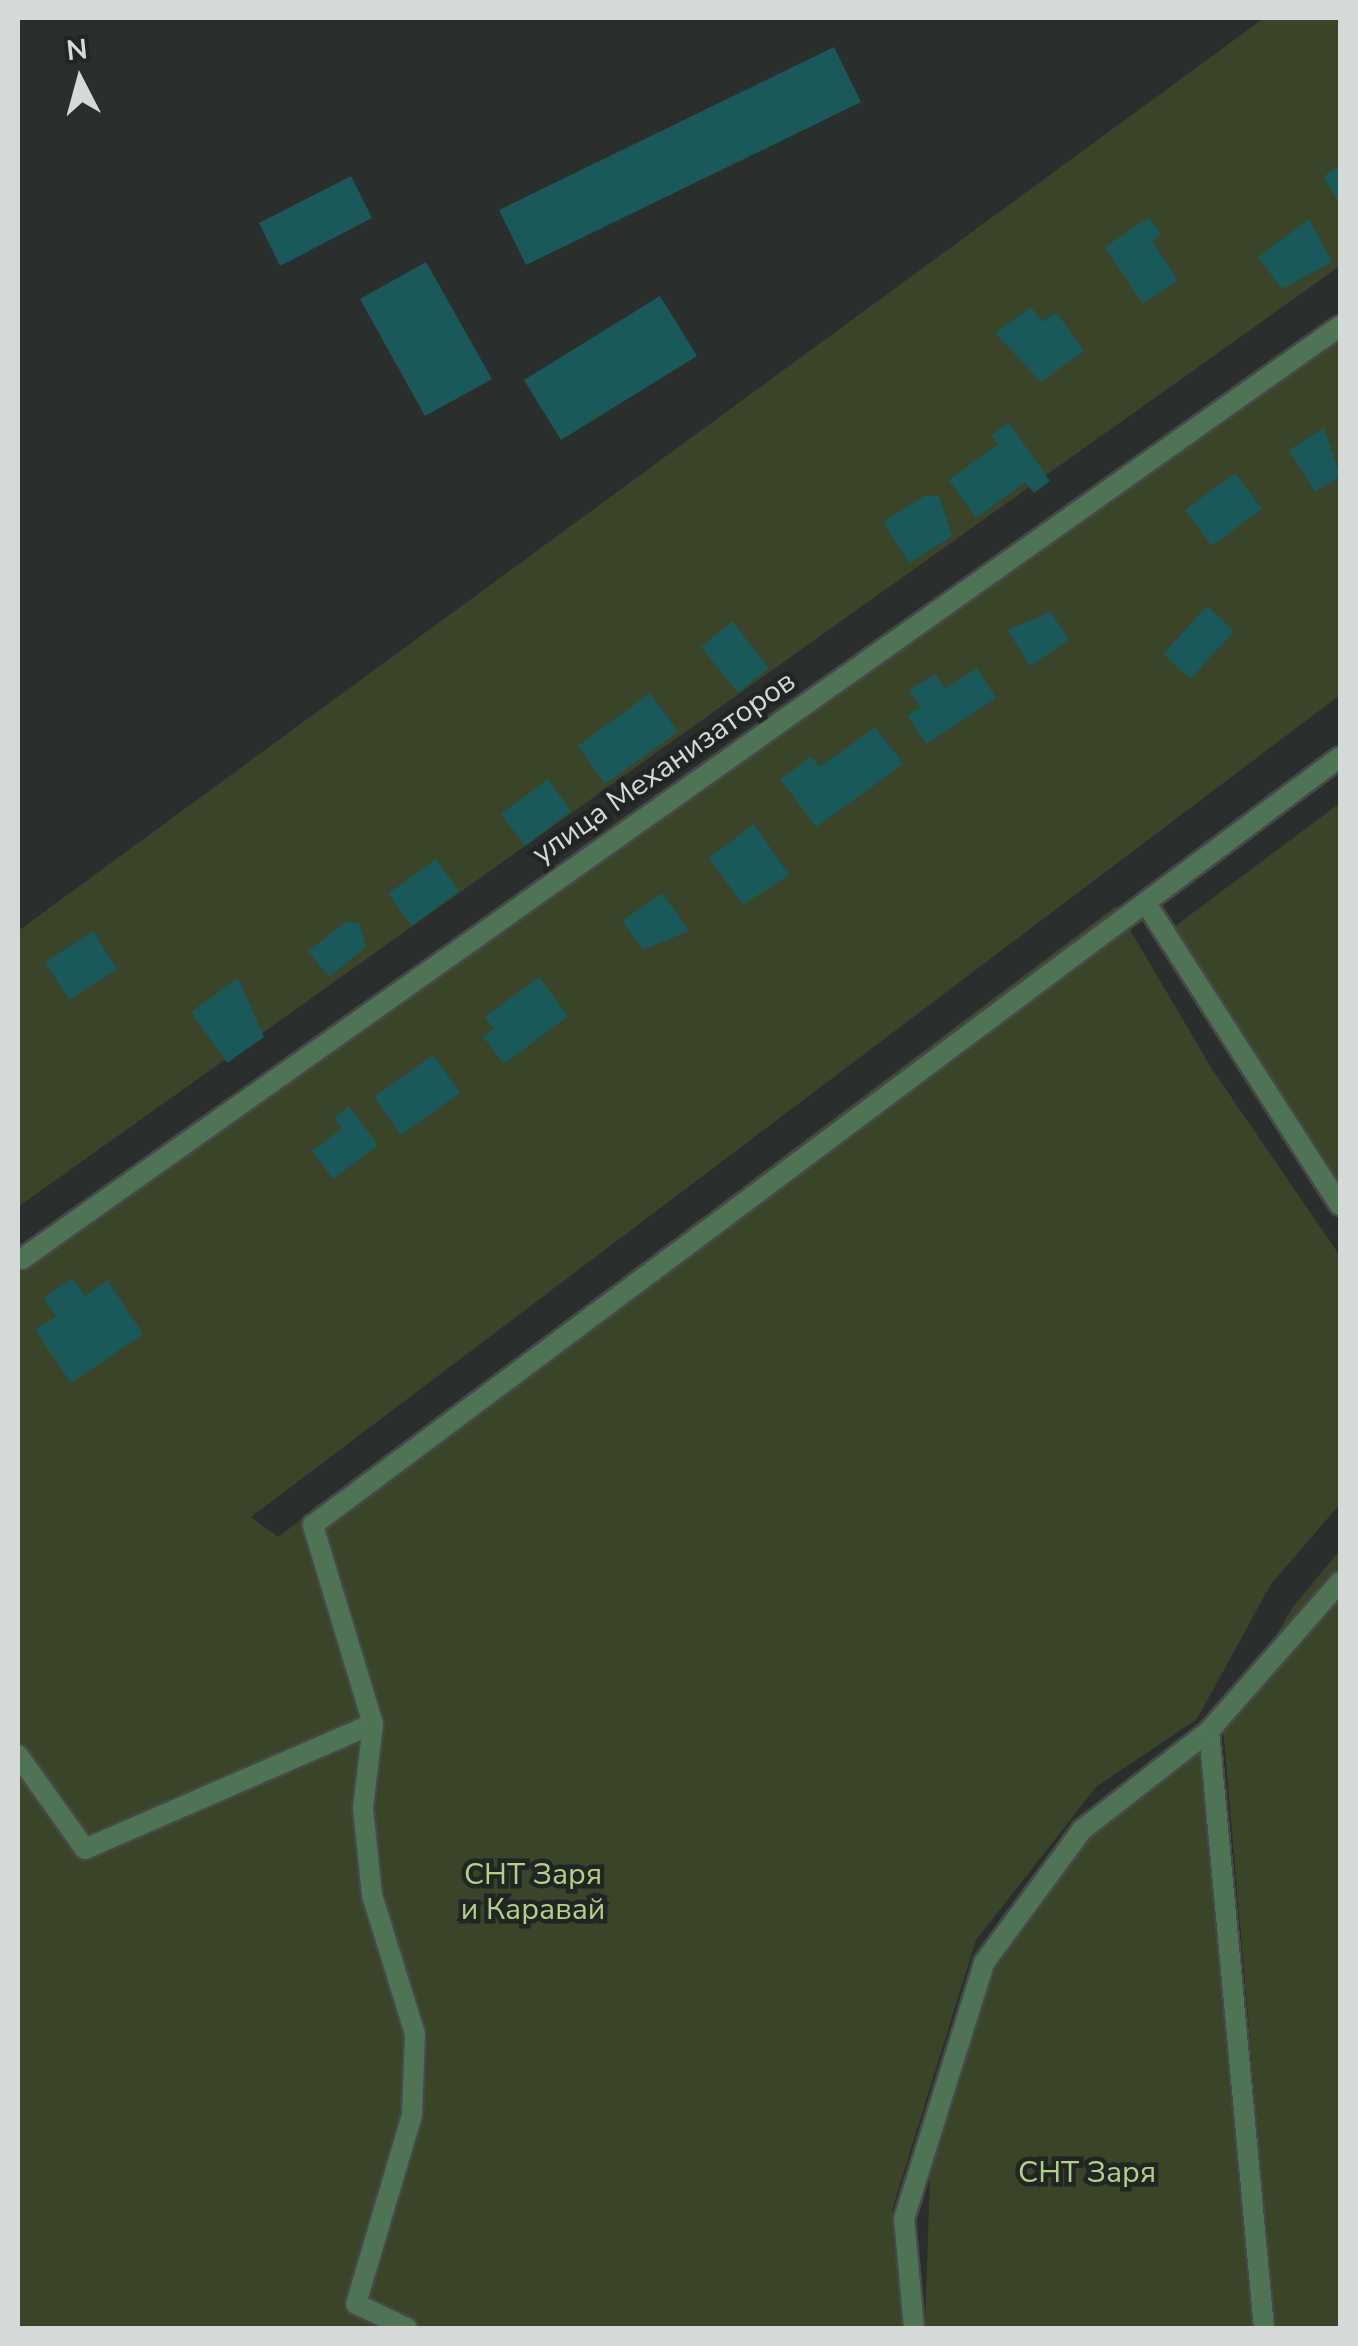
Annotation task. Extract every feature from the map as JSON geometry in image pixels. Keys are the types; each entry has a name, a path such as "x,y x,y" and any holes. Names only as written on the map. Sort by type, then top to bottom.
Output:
{"street":[{"name":"улица Механизаторов","path":"22,1259 1340,326"},
{"path":"407,2328 356,2304 412,2114 415,2034 372,1896 363,1808 373,1724 314,1525 1149,908 1340,757"},
{"path":"1149,908 1340,1205"},
{"path":"914,2328 904,2219 984,1963 1082,1830 1209,1731 1340,1582"},
{"path":"18,1755 85,1849 373,1724"},
{"path":"1209,1731 1264,2328"}],"green space":[{"path":"1264,18 1340,18 1340,266 18,1207 18,931"},
{"name":"СНТ Заря и Каравай","path":"1340,321 1340,695 251,1517 278,1537 1116,906 1212,1069 1340,1256 1340,1504 1271,1584 1197,1719 1096,1787 976,1940 892,2210 902,2328 18,2328 18,1270"},
{"path":"1340,803 1340,1186 1174,927"},
{"path":"1340,1550 1340,2328 1275,2328 1223,1728 1292,1608"},
{"name":"СНТ Заря","path":"1201,1749 1254,2328 925,2328 931,2147 998,1958 1107,1814"}],"building":[{"path":"834,47 861,102 526,265 499,210"},
{"path":"1340,165 1340,203 1323,177"},
{"path":"351,176 372,218 280,266 259,223"},
{"path":"1149,217 1161,234 1152,241 1178,280 1143,304 1105,247"},
{"path":"1309,219 1332,262 1282,289 1258,257"},
{"path":"426,262 492,379 425,416 360,299"},
{"path":"660,296 697,356 561,440 524,380"},
{"path":"1031,307 1042,322 1056,312 1084,351 1041,382 995,333"},
{"path":"1009,423 1050,481 1034,493 1025,482 976,518 949,480 998,444 991,435"},
{"path":"1324,428 1340,476 1315,492 1289,450"},
{"path":"1235,473 1262,509 1212,546 1185,510"},
{"path":"924,496 939,496 952,536 909,563 883,522"},
{"path":"1207,606 1234,631 1190,679 1163,654"},
{"path":"1051,612 1069,640 1030,666 1007,630"},
{"path":"732,621 769,668 738,693 701,647"},
{"path":"977,668 996,698 926,744 907,716 920,707 909,690 935,674 945,689"},
{"path":"650,693 678,732 605,784 578,746"},
{"path":"875,727 903,764 816,827 780,779 811,757 820,767"},
{"path":"548,779 571,811 525,846 501,814"},
{"path":"754,824 789,875 743,905 709,858"},
{"path":"436,859 459,891 412,926 388,894"},
{"path":"662,893 689,931 643,950 622,921"},
{"path":"346,922 359,923 366,947 329,977 308,951"},
{"path":"93,931 117,969 69,1000 45,962"},
{"path":"539,977 568,1016 504,1064 483,1037 494,1029 485,1017"},
{"path":"238,978 264,1037 227,1063 191,1012"},
{"path":"433,1055 460,1093 401,1135 374,1097"},
{"path":"349,1106 378,1145 333,1179 312,1151 342,1128 334,1118"},
{"path":"72,1278 85,1296 107,1280 143,1334 71,1383 35,1330 56,1316 43,1298"}]}
